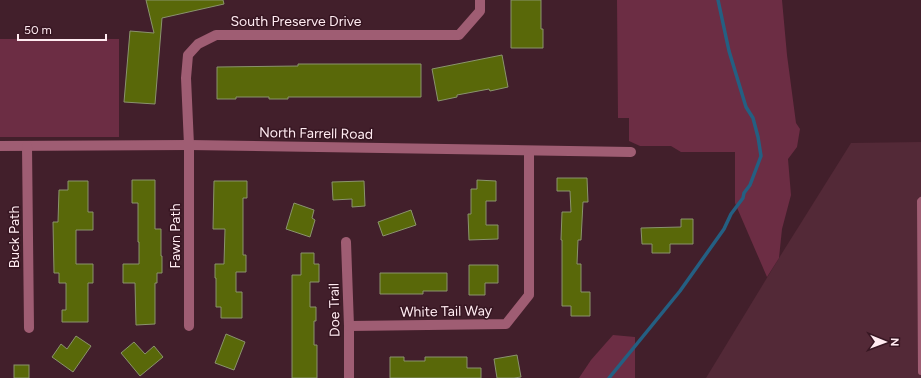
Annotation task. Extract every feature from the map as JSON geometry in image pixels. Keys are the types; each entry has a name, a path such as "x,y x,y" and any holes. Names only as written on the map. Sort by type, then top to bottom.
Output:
{"street":[{"name":"South Preserve Drive","path":"189,145 186,78 188,54 198,44 216,35 459,35 480,11 480,0"},
{"name":"North Farrell Road","path":"0,146 189,145 631,152"},
{"name":"Fawn Path","path":"189,145 189,326"},
{"name":"Buck Path","path":"27,146 29,328"},
{"name":"White Tail Way","path":"349,326 506,324 529,296 529,151"},
{"name":"Doe Trail","path":"346,242 349,378"}],"lane":[{"path":"921,200 921,372"}],"shaded area":[{"path":"617,0 782,0 787,55 796,123 800,129 797,147 788,159 791,195 782,229 779,258 767,277 735,203 735,152 681,152 671,146 640,146 629,141 629,118 618,118"},
{"path":"0,39 119,39 119,137 0,137"},
{"path":"921,142 921,378 706,378 851,143"},
{"path":"613,335 635,337 635,378 579,378 591,360"}],"building":[{"path":"146,0 223,0 224,4 162,18 155,104 124,102 130,31 154,33"},
{"path":"511,0 541,0 541,29 543,29 543,48 511,48"},
{"path":"502,55 508,87 457,95 457,97 438,101 432,69"},
{"path":"298,64 421,64 421,97 288,97 288,99 269,99 269,97 236,97 236,99 217,99 217,67 298,66"},
{"path":"557,178 587,178 588,202 583,202 581,240 578,240 577,264 581,264 581,292 590,292 590,316 571,316 571,306 562,306 562,212 571,212 570,191 557,191"},
{"path":"132,180 155,180 155,229 161,229 162,273 157,273 157,283 155,283 155,324 136,325 135,283 123,283 123,264 139,264 138,203 132,203"},
{"path":"477,180 496,181 496,201 486,201 486,225 498,225 498,239 469,240 468,214 471,214 471,189 477,189"},
{"path":"68,181 88,181 88,212 93,212 93,230 76,230 76,264 93,264 93,283 88,283 88,322 62,322 62,310 66,310 66,283 59,283 59,273 54,273 53,222 58,222 59,190 68,190"},
{"path":"214,181 247,181 247,198 243,198 243,255 246,255 246,272 236,272 236,292 242,292 242,318 221,318 221,307 216,307 215,264 224,264 225,229 213,229"},
{"path":"364,181 365,206 352,207 352,199 333,200 332,182"},
{"path":"294,203 314,210 312,218 315,220 310,237 286,229"},
{"path":"411,210 416,225 383,236 378,222"},
{"path":"681,219 693,219 693,244 670,244 670,253 652,253 652,244 642,244 641,228 681,227"},
{"path":"301,253 314,253 314,264 319,264 319,282 310,282 310,307 316,307 316,321 314,321 314,345 317,345 317,378 292,378 292,275 301,275"},
{"path":"469,265 498,265 498,283 485,283 485,295 469,295"},
{"path":"380,273 447,273 447,291 423,291 423,294 380,294"},
{"path":"226,334 245,342 234,370 215,363"},
{"path":"76,336 91,346 73,372 52,357 61,344 67,349"},
{"path":"134,342 145,354 154,346 163,357 140,376 121,353"},
{"path":"517,355 521,377 497,378 494,359"},
{"path":"390,357 404,357 404,361 425,361 425,357 467,357 467,368 481,368 481,378 390,378"},
{"path":"14,365 29,365 29,378 14,378"}],"waterway":[{"path":"609,378 680,291 724,229 731,214 743,198 744,193 750,185 761,156 753,118 746,107 729,51 718,0"}]}
